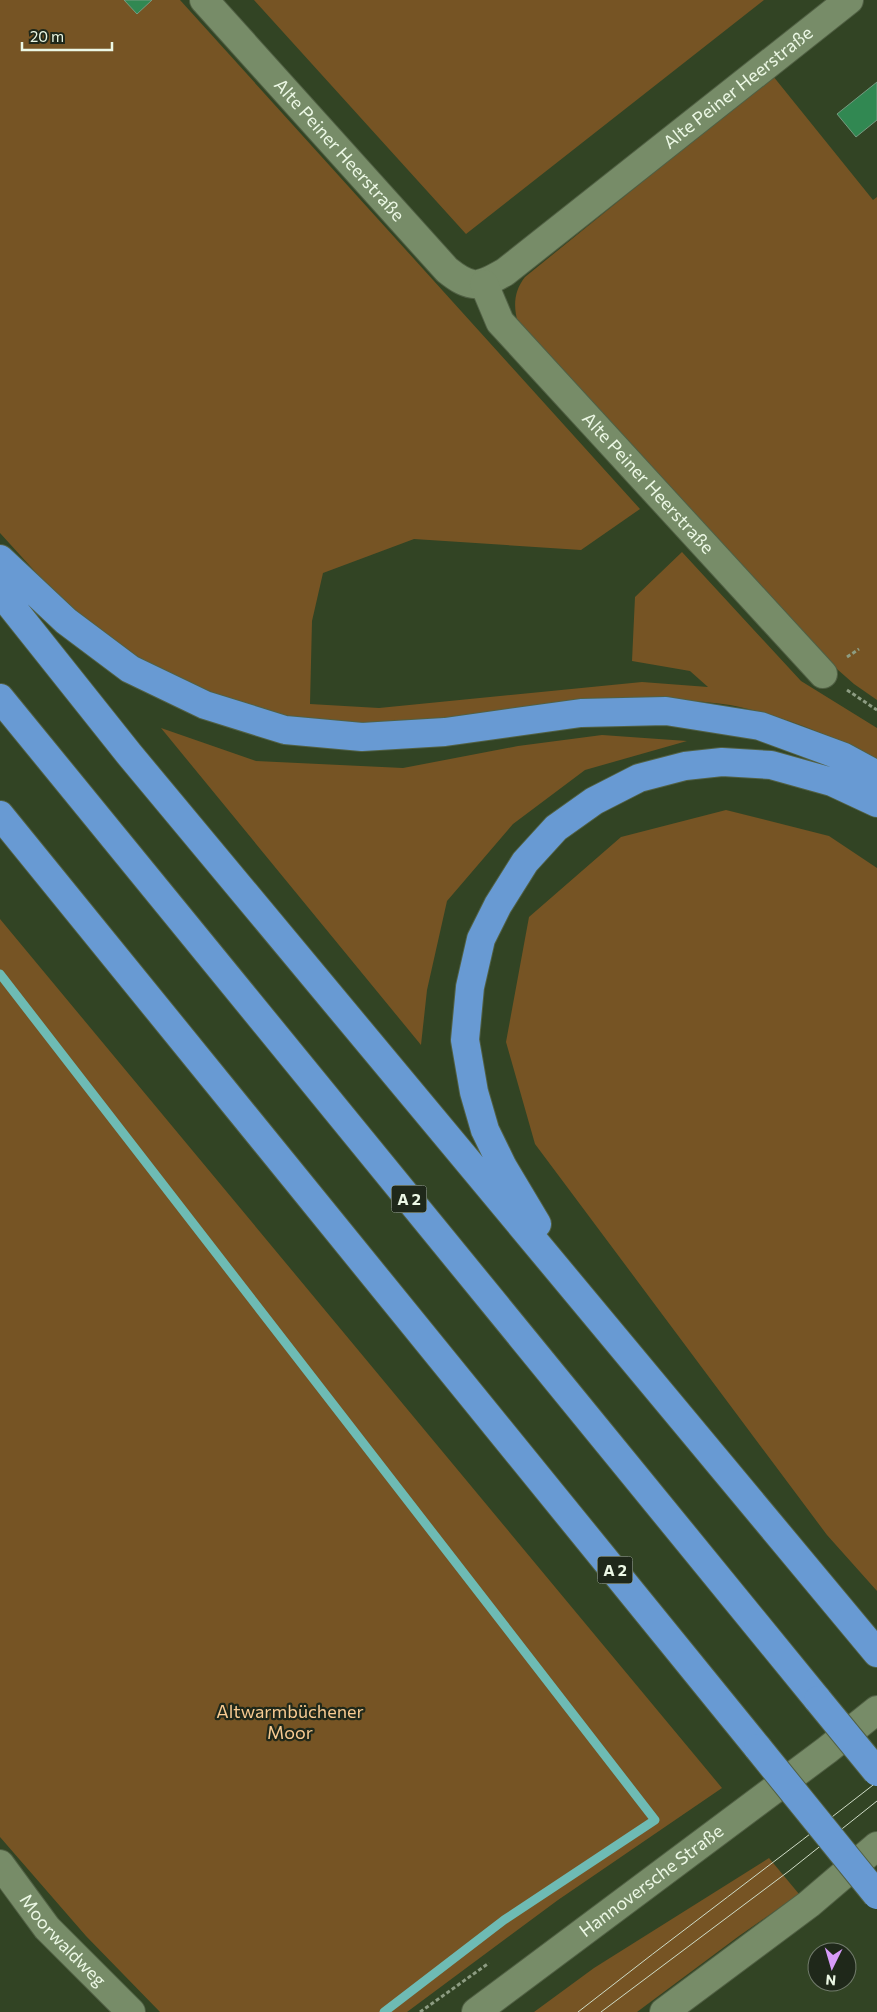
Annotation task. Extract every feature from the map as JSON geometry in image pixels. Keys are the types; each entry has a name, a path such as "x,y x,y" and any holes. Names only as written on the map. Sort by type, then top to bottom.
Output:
{"highway":[{"path":"0,559 66,621 130,669 205,706 285,730 362,737 445,732 581,713 666,711 760,726 844,757 877,775"},
{"path":"0,592 129,754 876,1653"},
{"name":"A 2","path":"0,698 877,1772"},
{"path":"592,1312 503,1167 486,1130 474,1092 465,1040 470,987 481,939 498,905 525,862 556,828 594,801 639,778 685,766 722,762 771,765 832,782 877,803"},
{"name":"A 2","path":"0,815 877,1895"}],"street":[{"name":"Alte Peiner Heerstraße","path":"204,0 447,270 460,280 472,284 484,284 505,272 849,0"},
{"name":"Alte Peiner Heerstraße","path":"484,284 500,322 823,674"},
{"name":"Hannoversche Straße","path":"476,2012 877,1710"},
{"path":"664,2012 809,1904 877,1846"},
{"name":"Moorwaldweg","path":"0,1864 47,1928 131,2012"}],"path":[{"path":"823,674 877,710"}],"green space":[{"path":"0,0 180,0 640,509 581,550 414,539 323,573 312,621 310,704 379,708 642,682 708,687 690,671 632,661 635,597 682,552 801,681 877,728 877,759 787,720 749,709 703,702 657,699 365,726 266,715 151,672 59,598 0,533"},
{"path":"254,0 764,0 466,234"},
{"path":"773,76 873,200 877,197 877,700 854,684 829,662 518,323 516,317 517,293 525,277"},
{"path":"161,728 256,761 403,768 518,746 602,735 687,741 585,770 513,824 447,901 427,990 421,1045"},
{"path":"726,810 829,836 877,868 877,1591 827,1535 535,1144 506,1042 529,917 621,837"},
{"name":"Altwarmbüchener Moor","path":"0,919 722,1788 558,1900 407,2012 160,2012 86,1936 0,1837"},
{"path":"769,1858 799,1894 637,2012 534,2012 594,1968"}],"building":[{"path":"124,0 152,0 137,14"},
{"path":"877,82 877,120 856,137 837,114"}],"waterway":[{"path":"0,974 655,1820 504,1920 384,2012"}],"tram line":[{"path":"578,2012 877,1782"},
{"path":"601,2012 789,1871 877,1801"}]}
